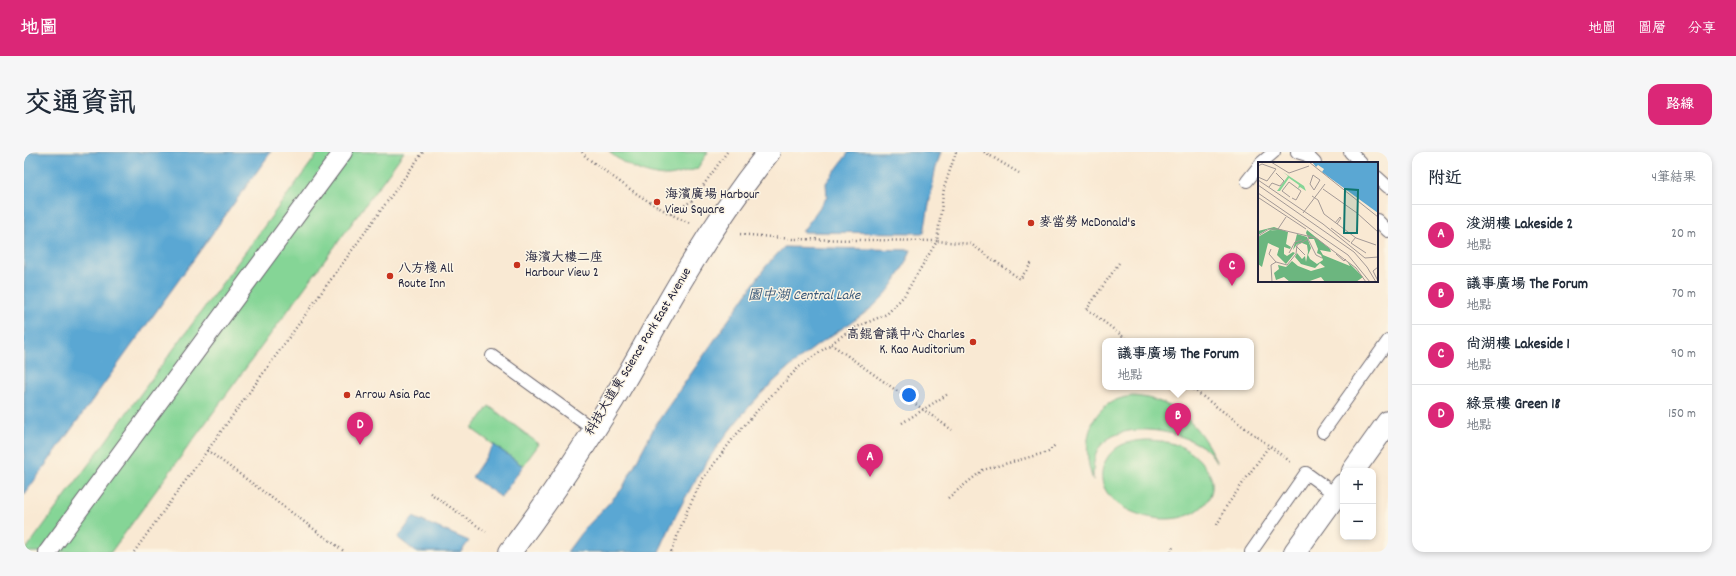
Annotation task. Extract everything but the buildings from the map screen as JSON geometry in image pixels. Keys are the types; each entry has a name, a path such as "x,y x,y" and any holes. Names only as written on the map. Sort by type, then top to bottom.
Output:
{"street":[{"path":"48,552 343,152"},
{"name":"科技大道東 Science Park East Avenue","path":"510,552 543,509 613,400 684,276 769,152"},
{"path":"1355,468 1388,422"},
{"path":"1295,552 1340,490"}],"lane":[{"path":"1262,162 1274,152"},
{"path":"1297,152 1306,155 1314,162"},
{"path":"1350,152 1361,162"},
{"path":"1247,181 1258,167"},
{"path":"1378,178 1388,187"},
{"path":"1378,221 1388,230"},
{"path":"1323,432 1388,341"},
{"path":"492,356 594,430"},
{"path":"1250,552 1306,473 1340,490"}],"path":[{"path":"134,552 423,152"},
{"path":"582,152 586,157 642,198 670,215 713,232 792,239 937,241 971,244 1020,279 1033,261"},
{"path":"670,215 693,200 727,152"},
{"path":"671,552 687,511 699,486 719,455 762,404 799,367 850,330 887,314 904,296 937,241 944,188 956,152"},
{"path":"984,152 1019,174"},
{"path":"1119,263 1087,310 1125,338"},
{"path":"831,344 952,430"},
{"path":"1194,390 1306,473"},
{"path":"902,423 948,394"},
{"path":"948,498 983,470 1048,452 1056,444"},
{"path":"1217,525 1226,507 1269,446"},
{"path":"207,450 345,552"},
{"path":"430,493 486,532"},
{"path":"1171,552 1172,547"}],"green space":[{"path":"319,152 404,152 111,552 24,552"},
{"path":"609,152 708,152 697,169 666,176 650,174 635,168 621,161"},
{"path":"1133,396 1148,398 1162,403 1185,417 1203,437 1217,463 1211,454 1193,441 1181,436 1153,430 1139,430 1113,436 1103,443 1095,456 1093,480 1087,452 1091,426 1097,415 1106,406 1118,399"},
{"path":"489,406 539,444 523,466 472,429"},
{"path":"1147,440 1172,443 1186,449 1199,460 1209,472 1212,486 1209,498 1204,505 1190,515 1172,519 1152,518 1134,512 1118,503 1106,491 1102,477 1106,460 1114,450 1123,444"}],"water":[{"path":"24,152 271,152 24,495"},
{"path":"849,152 941,152 935,171 924,233 802,232 827,197 826,183"},
{"name":"園中湖 Central Lake","path":"784,247 911,250 898,277 889,290 874,306 818,345 793,365 769,386 735,423 706,464 680,507 659,552 567,552 581,533 622,489 656,424 766,266"},
{"path":"494,445 523,466 501,497 472,477"},
{"path":"413,517 469,541 461,552 416,552 398,538"}],"place":[{"name":"海濱廣場 Harbour View Square","path":"657,202"},
{"name":"麥當勞 McDonald's","path":"1031,223"},
{"name":"海濱大樓二座 Harbour View 2","path":"517,265"},
{"name":"八方棧 All Route Inn","path":"390,276"},
{"name":"尚湖樓 Lakeside 1","path":"1232,286"},
{"name":"高錕會議中心 Charles K. Kao Auditorium","path":"973,342"},
{"name":"Arrow Asia Pac","path":"347,395"},
{"name":"議事廣場 The Forum","path":"1178,436"},
{"name":"綠景樓 Green 18","path":"360,445"},
{"name":"浚湖樓 Lakeside 2","path":"870,477"}]}
